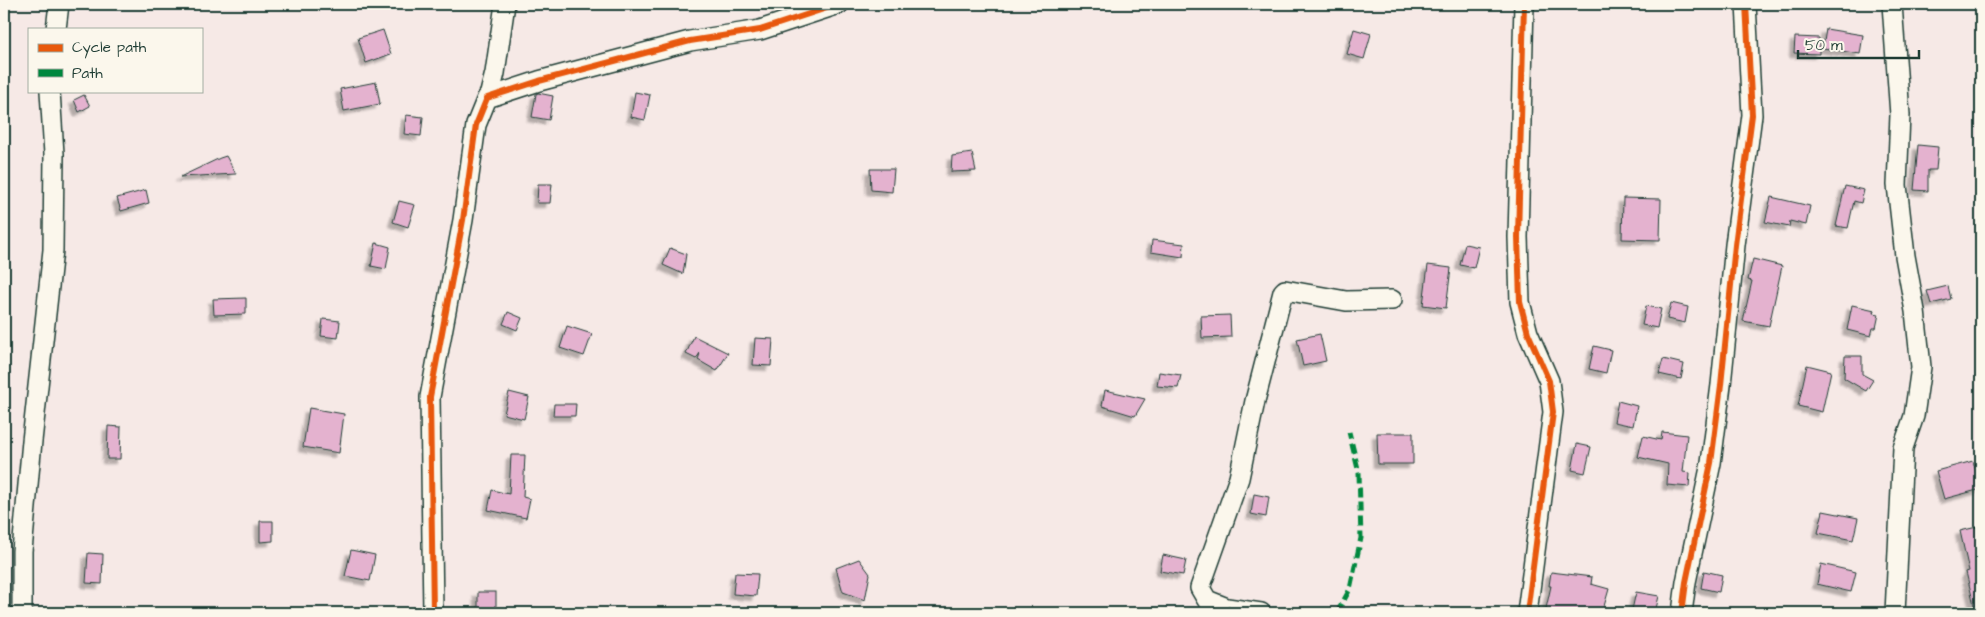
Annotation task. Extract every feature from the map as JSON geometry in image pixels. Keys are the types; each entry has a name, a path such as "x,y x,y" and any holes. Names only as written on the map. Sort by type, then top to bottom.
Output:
{"street":[{"path":"433,613 430,397 463,220 476,125 489,97 495,73 506,4"},
{"path":"489,97 539,81 690,41 760,30 839,4"},
{"path":"1524,4 1518,237 1520,302 1528,333 1549,380 1553,412 1527,613"},
{"path":"1682,613 1686,582 1712,454 1752,115 1746,4"},
{"path":"1892,4 1900,115 1897,185 1921,367 1914,416 1903,448 1895,613"},
{"path":"22,613 22,552 53,250 54,154 50,92"},
{"path":"1261,613 1227,608 1207,600 1200,588 1239,478 1255,401 1283,292 1286,290 1346,301 1392,300"}],"building":[{"path":"1354,29 1371,34 1364,59 1347,54"},
{"path":"1826,29 1863,35 1860,54 1823,48"},
{"path":"383,30 391,54 366,63 358,38"},
{"path":"1795,37 1819,38 1819,54 1794,53"},
{"path":"376,82 380,104 344,111 340,89"},
{"path":"635,92 650,95 645,120 631,117"},
{"path":"536,94 553,96 549,120 532,117"},
{"path":"84,95 90,106 79,112 74,100"},
{"path":"406,115 423,117 421,136 404,134"},
{"path":"1918,145 1938,147 1936,170 1928,170 1928,191 1914,190"},
{"path":"972,153 976,171 951,172 952,156"},
{"path":"226,156 236,174 180,177 220,158"},
{"path":"870,169 894,169 892,192 871,190"},
{"path":"538,184 552,184 550,203 537,203"},
{"path":"1845,186 1864,190 1861,203 1854,201 1848,228 1836,226"},
{"path":"146,190 149,203 121,211 117,198"},
{"path":"1771,197 1810,206 1806,225 1790,221 1789,227 1765,222"},
{"path":"1623,198 1661,199 1660,240 1622,239"},
{"path":"399,201 415,205 408,227 393,222"},
{"path":"1152,240 1184,244 1183,257 1151,252"},
{"path":"376,243 390,247 386,269 371,266"},
{"path":"1465,244 1479,247 1474,268 1460,265"},
{"path":"670,248 686,254 683,274 663,265"},
{"path":"1753,259 1782,266 1769,326 1743,321 1752,281 1748,280"},
{"path":"1428,265 1451,268 1446,308 1423,305"},
{"path":"1948,286 1951,299 1931,304 1927,291"},
{"path":"246,298 246,314 214,315 213,299"},
{"path":"1671,303 1688,307 1685,323 1667,319"},
{"path":"1852,305 1875,310 1874,313 1879,314 1876,328 1873,328 1871,336 1847,330"},
{"path":"1646,306 1661,309 1657,328 1642,325"},
{"path":"508,312 522,318 517,330 503,324"},
{"path":"1230,315 1231,337 1202,338 1201,316"},
{"path":"323,319 340,321 338,338 321,336"},
{"path":"567,326 592,334 584,356 560,348"},
{"path":"1320,334 1326,361 1303,366 1297,339"},
{"path":"694,336 728,353 717,371 698,360 700,353 696,359 686,354"},
{"path":"755,338 773,339 771,366 753,365"},
{"path":"1594,346 1611,350 1606,373 1589,369"},
{"path":"1845,356 1862,356 1862,374 1873,380 1866,391 1844,378"},
{"path":"1663,359 1684,364 1681,379 1659,374"},
{"path":"1807,365 1831,371 1822,412 1798,406"},
{"path":"1159,372 1181,375 1178,388 1157,386"},
{"path":"1105,390 1145,399 1135,416 1102,406"},
{"path":"509,392 529,397 524,419 504,414"},
{"path":"1618,401 1637,406 1633,426 1614,422"},
{"path":"554,404 576,404 575,416 553,416"},
{"path":"309,408 344,414 339,453 303,447"},
{"path":"108,426 121,427 120,459 107,459"},
{"path":"1662,432 1687,435 1683,472 1690,473 1689,487 1667,485 1668,464 1638,457 1643,436 1661,440"},
{"path":"1377,433 1413,433 1413,464 1378,464"},
{"path":"1577,444 1591,447 1585,473 1572,470"},
{"path":"511,455 525,455 523,497 530,499 526,518 488,510 492,490 509,494"},
{"path":"1973,461 1981,489 1944,499 1936,471"},
{"path":"1254,494 1269,497 1266,517 1251,514"},
{"path":"1823,511 1858,518 1853,540 1818,533"},
{"path":"260,521 273,521 273,541 260,542"},
{"path":"1981,526 1981,613 1976,613 1966,572 1969,571 1960,531"},
{"path":"351,550 375,555 370,581 345,576"},
{"path":"88,553 103,554 102,584 86,583"},
{"path":"1163,555 1186,560 1183,575 1160,571"},
{"path":"859,559 870,574 865,600 843,592 836,568"},
{"path":"1821,564 1856,572 1851,592 1817,584"},
{"path":"1704,571 1722,575 1719,592 1701,588"},
{"path":"1551,572 1592,577 1591,584 1609,589 1602,613 1545,613 1551,586 1549,586"},
{"path":"735,573 758,574 756,596 733,594"},
{"path":"478,592 496,592 496,610 478,610"},
{"path":"1636,592 1659,596 1655,613 1632,610"}],"marked path":[{"path":"1337,613 1350,589 1361,538 1359,473 1349,432"},
{"path":"1227,608 1233,613"}],"cycle path":[{"path":"433,613 430,397 463,220 476,125 487,98 539,81 690,41 760,30 839,4"},
{"path":"1524,4 1518,237 1520,302 1528,333 1549,381 1553,412 1527,613"},
{"path":"1682,613 1686,582 1711,463 1735,245 1752,115 1746,4"}]}
